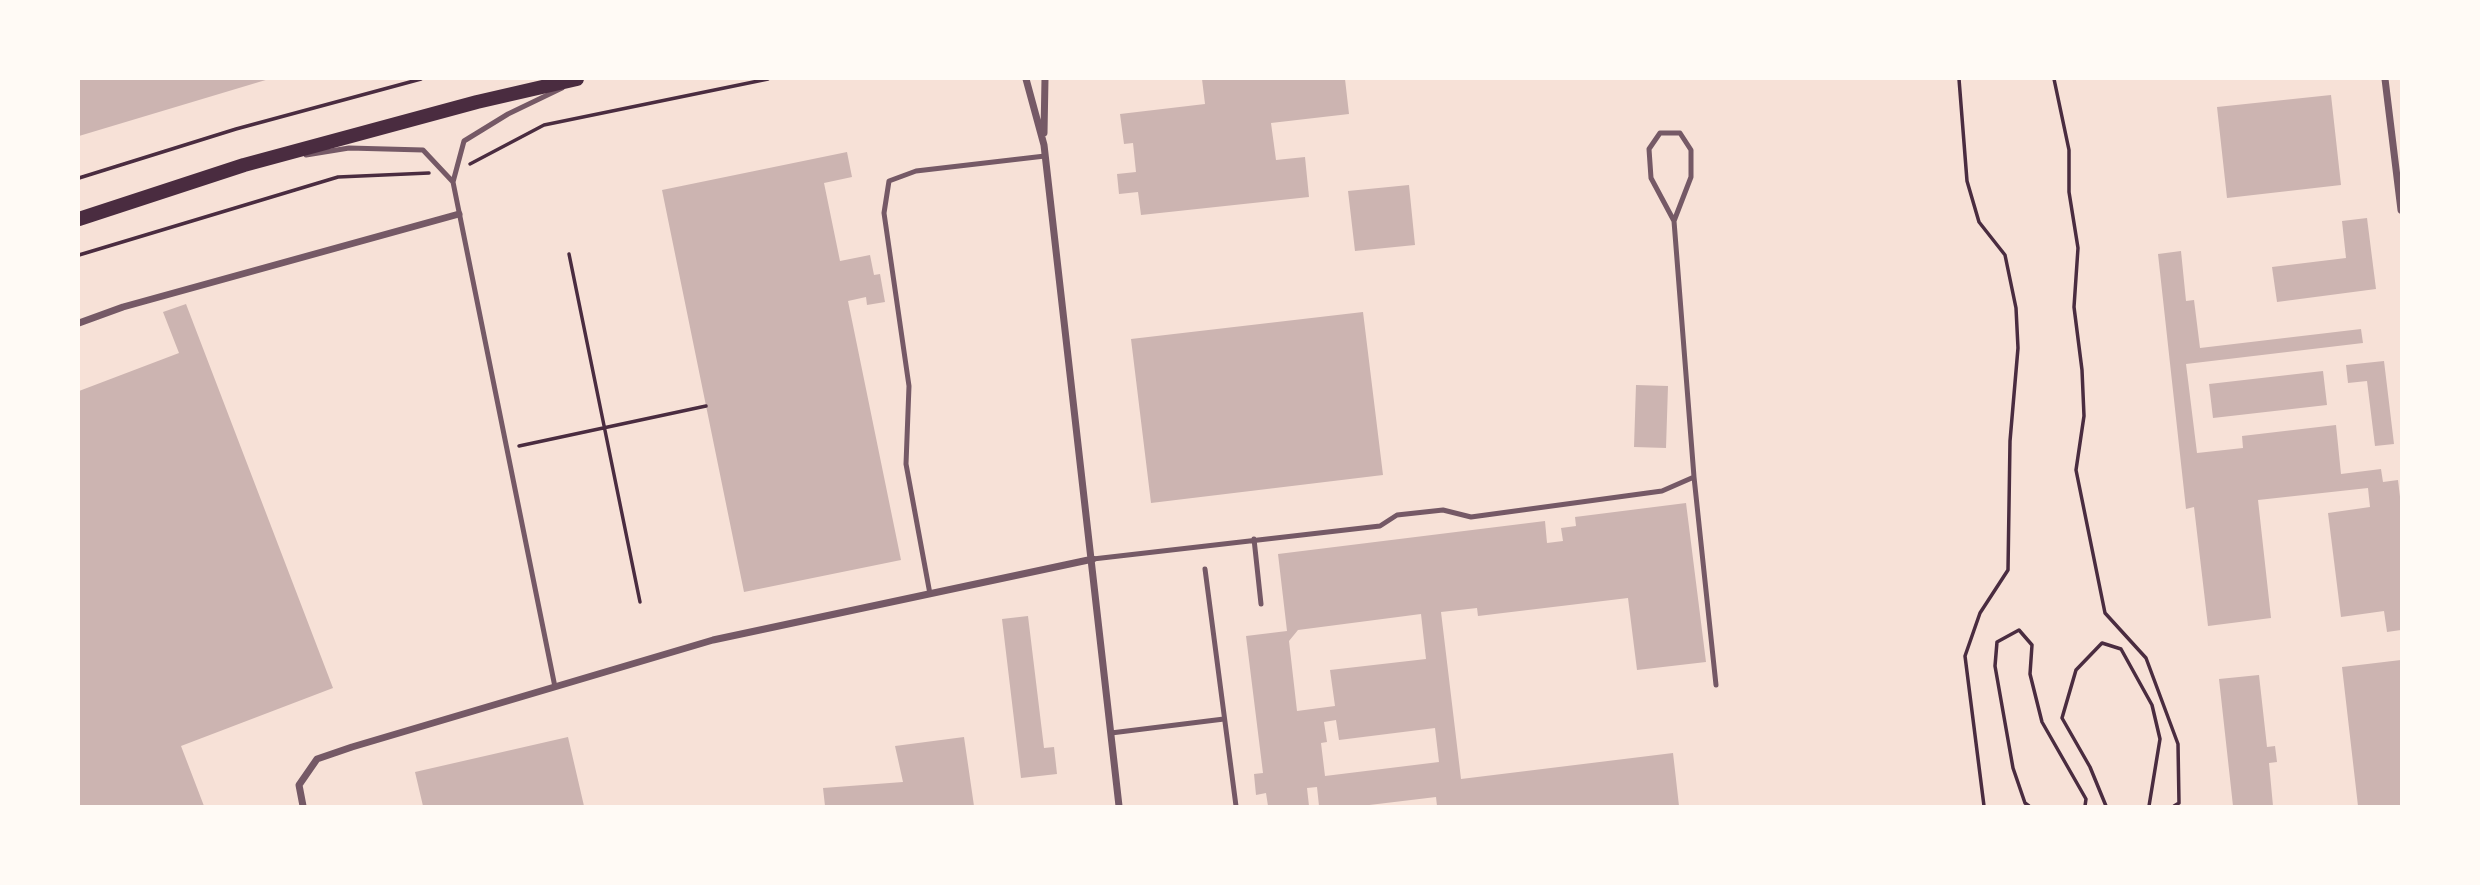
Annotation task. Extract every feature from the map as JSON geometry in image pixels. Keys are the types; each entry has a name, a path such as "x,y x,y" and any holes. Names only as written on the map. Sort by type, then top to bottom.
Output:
{"main road":[{"path":"79,219 244,165 477,102 577,79"}],"street":[{"path":"1026,79 1044,145"},
{"path":"1045,79 1045,156 1093,559 1119,806"},
{"path":"2385,79 2401,210"},
{"path":"79,323 122,307 459,214"},
{"path":"303,806 299,785 317,760 713,640 1093,559"}],"lane":[{"path":"555,687 453,182 464,141 508,114 583,79"},
{"path":"1674,220 1690,177 1691,150 1679,134 1660,134 1649,149 1651,178 1674,220 1694,477 1716,684"},
{"path":"244,165 349,148 423,150 453,182"},
{"path":"930,594 906,464 909,386 884,213 889,181 916,171 1045,156"},
{"path":"1093,559 1380,526 1397,515 1443,510 1471,517 1662,491 1694,477"},
{"path":"1254,539 1261,604"},
{"path":"1205,569 1236,806"},
{"path":"1111,733 1224,719"}],"path":[{"path":"79,178 236,129 421,79"},
{"path":"1959,79 1967,181 1979,222 2005,255 2016,308 2018,348 2010,441 2008,570 1980,613 1965,656 1984,806"},
{"path":"2054,79 2069,150 2069,192 2078,248 2074,307 2082,370 2084,415 2076,470 2105,613 2146,658 2178,744 2179,803 2174,806"},
{"path":"569,254 640,601"},
{"path":"507,449 706,406"},
{"path":"2029,806 2025,803 2014,768 1995,666 1997,642 2019,630 2032,645 2030,674 2042,722 2086,799 2085,806"},
{"path":"2106,806 2090,767 2062,718 2076,670 2102,643 2121,649 2152,705 2160,739 2149,806"}],"building":[{"path":"79,79 269,79 79,136"},
{"path":"1202,79 1345,79 1349,114 1271,123 1276,160 1305,157 1309,197 1141,215 1138,192 1119,194 1117,174 1136,172 1133,143 1124,144 1120,114 1205,104"},
{"path":"2331,95 2341,185 2227,198 2217,107"},
{"path":"847,152 852,177 824,183 840,261 870,255 874,275 880,274 885,302 867,305 866,297 848,301 901,560 744,592 662,190"},
{"path":"1409,185 1415,245 1355,251 1348,191"},
{"path":"2367,218 2376,289 2277,302 2272,267 2346,258 2342,221"},
{"path":"2181,251 2186,301 2194,300 2200,348 2361,329 2363,343 2186,364 2197,453 2243,448 2242,436 2336,425 2341,474 2381,469 2383,482 2398,480 2401,505 2401,630 2387,632 2384,611 2341,617 2328,513 2370,507 2368,488 2258,500 2271,618 2208,626 2194,507 2186,509 2158,254"},
{"path":"186,304 333,688 181,746 204,806 79,806 79,391 179,353 163,312"},
{"path":"1363,312 1383,475 1151,503 1131,339"},
{"path":"2384,361 2394,444 2375,446 2367,381 2348,383 2346,365"},
{"path":"2323,371 2327,405 2213,418 2209,384"},
{"path":"1636,385 1668,386 1666,448 1634,447"},
{"path":"1686,503 1706,662 1637,670 1628,598 1478,616 1477,608 1441,612 1461,779 1673,753 1679,806 1437,806 1436,797 1361,806 1319,806 1317,787 1307,788 1309,806 1268,806 1266,793 1256,795 1254,774 1263,773 1246,636 1287,631 1278,554 1545,521 1547,543 1563,541 1561,528 1576,526 1575,517","holes":["1421,614 1426,659 1330,670 1335,706 1297,711 1289,641 1298,630","1336,720 1339,740 1435,728 1439,762 1325,776 1321,743 1327,742 1324,722"]},
{"path":"1028,616 1044,748 1054,747 1057,774 1021,778 1002,619"},
{"path":"2401,660 2401,806 2358,806 2342,667"},
{"path":"2259,675 2267,747 2275,746 2277,762 2269,763 2273,806 2233,806 2219,679"},
{"path":"568,737 584,806 423,806 415,772"},
{"path":"964,737 974,806 825,806 823,788 903,782 895,746"}]}
